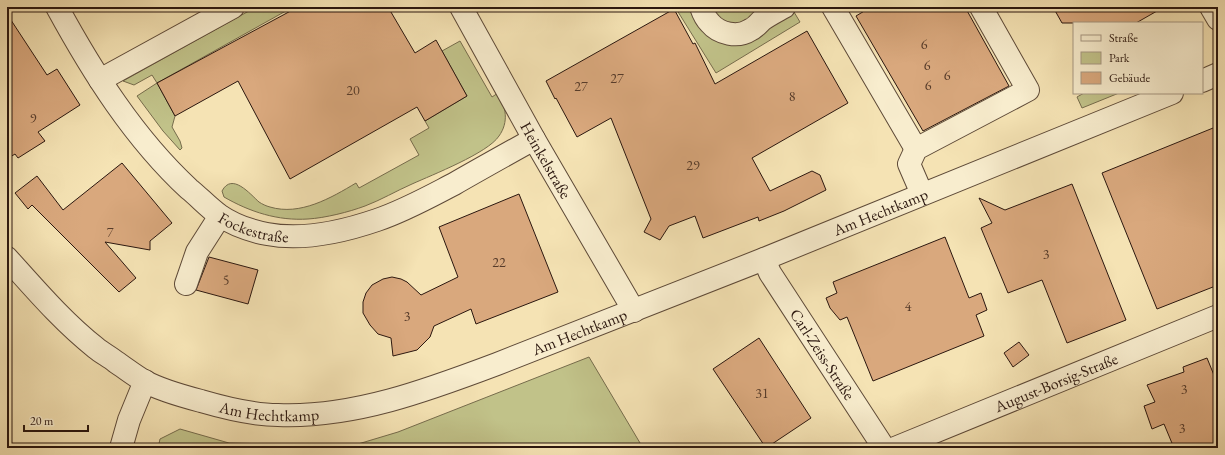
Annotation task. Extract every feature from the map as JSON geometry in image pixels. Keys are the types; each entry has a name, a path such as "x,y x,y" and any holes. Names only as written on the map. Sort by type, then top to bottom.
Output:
{"street":[{"name":"Fockestraße","path":"57,7 100,80 130,124 155,154 178,179 220,216 260,232 294,237 349,229 378,220 404,210 534,140"},
{"path":"100,80 233,7"},
{"name":"Heinkelstraße","path":"461,7 534,140 634,311"},
{"path":"700,7 705,18 714,28 732,34 743,34 751,30 784,7"},
{"path":"833,7 916,149"},
{"path":"922,194 909,164 916,149 1028,90 981,7"},
{"path":"1211,7 1218,19"},
{"path":"1203,81 1218,74"},
{"name":"Am Hechtkamp","path":"7,258 56,311 80,334 97,349 145,381 175,394 222,407 277,415 311,414 362,406 403,396 458,379 764,259 1170,94"},
{"path":"186,284 197,252 220,216"},
{"name":"Carl-Zeiss-Straße","path":"764,259 770,273 884,448"},
{"name":"August-Borsig-Straße","path":"895,448 1218,316"},
{"path":"121,448 129,420 145,381"}],"green space":[{"path":"256,7 293,7 157,83 152,75 134,85 123,81"},
{"path":"675,7 791,7 800,22 716,73"},
{"path":"460,41 492,97 498,93 503,104 505,120 502,131 493,143 484,149 459,163 371,204 329,216 286,219 254,211 224,197 222,191 226,186 236,184 241,186 259,202 267,206 281,209 304,207 326,200 356,183 359,188 419,155 410,139 429,128 425,121 467,96 442,51"},
{"path":"157,83 175,116 172,127 180,141 182,148 180,150 163,131 137,96"},
{"path":"1082,94 1117,94 1082,108 1077,97"},
{"path":"589,357 643,448 158,448 160,439 180,429 229,443 318,445 358,444 398,432"}],"building":[{"path":"298,7 388,7 415,53 436,40 467,96 425,121 417,107 290,179 238,81 175,116 157,83"},
{"path":"871,7 965,7 1009,86 923,131 856,16"},
{"path":"1053,7 1164,7 1138,22 1062,23"},
{"path":"674,9 693,44 695,43 715,84 807,31 848,103 752,158 770,191 812,171 820,175 826,190 784,211 759,221 758,217 703,238 695,216 669,226 660,240 644,232 651,219 611,118 577,137 546,81"},
{"path":"7,14 47,75 57,69 80,105 38,132 45,141 18,158 15,154 7,159"},
{"path":"1218,126 1218,285 1157,309 1102,173"},
{"path":"122,163 172,223 150,241 150,250 105,242 136,278 119,292 32,205 28,209 15,193 37,176 63,210"},
{"path":"1072,184 1126,320 1067,343 1042,280 1008,293 981,228 992,223 979,198 1005,210"},
{"path":"519,194 558,292 476,324 471,309 434,326 430,337 417,350 393,356 391,338 378,334 370,325 363,313 363,302 366,293 372,285 383,279 392,277 407,282 421,295 458,277 439,227"},
{"path":"945,237 969,298 981,293 987,310 976,315 984,336 873,381 847,317 840,320 830,308 826,298 837,293 833,282"},
{"path":"209,257 258,270 248,304 196,290"},
{"path":"759,338 811,418 766,448 713,369"},
{"path":"1019,342 1029,355 1013,367 1004,353"},
{"path":"1207,358 1218,385 1218,448 1174,448 1164,424 1152,429 1144,406 1155,402 1147,385 1184,372 1183,367"}]}
